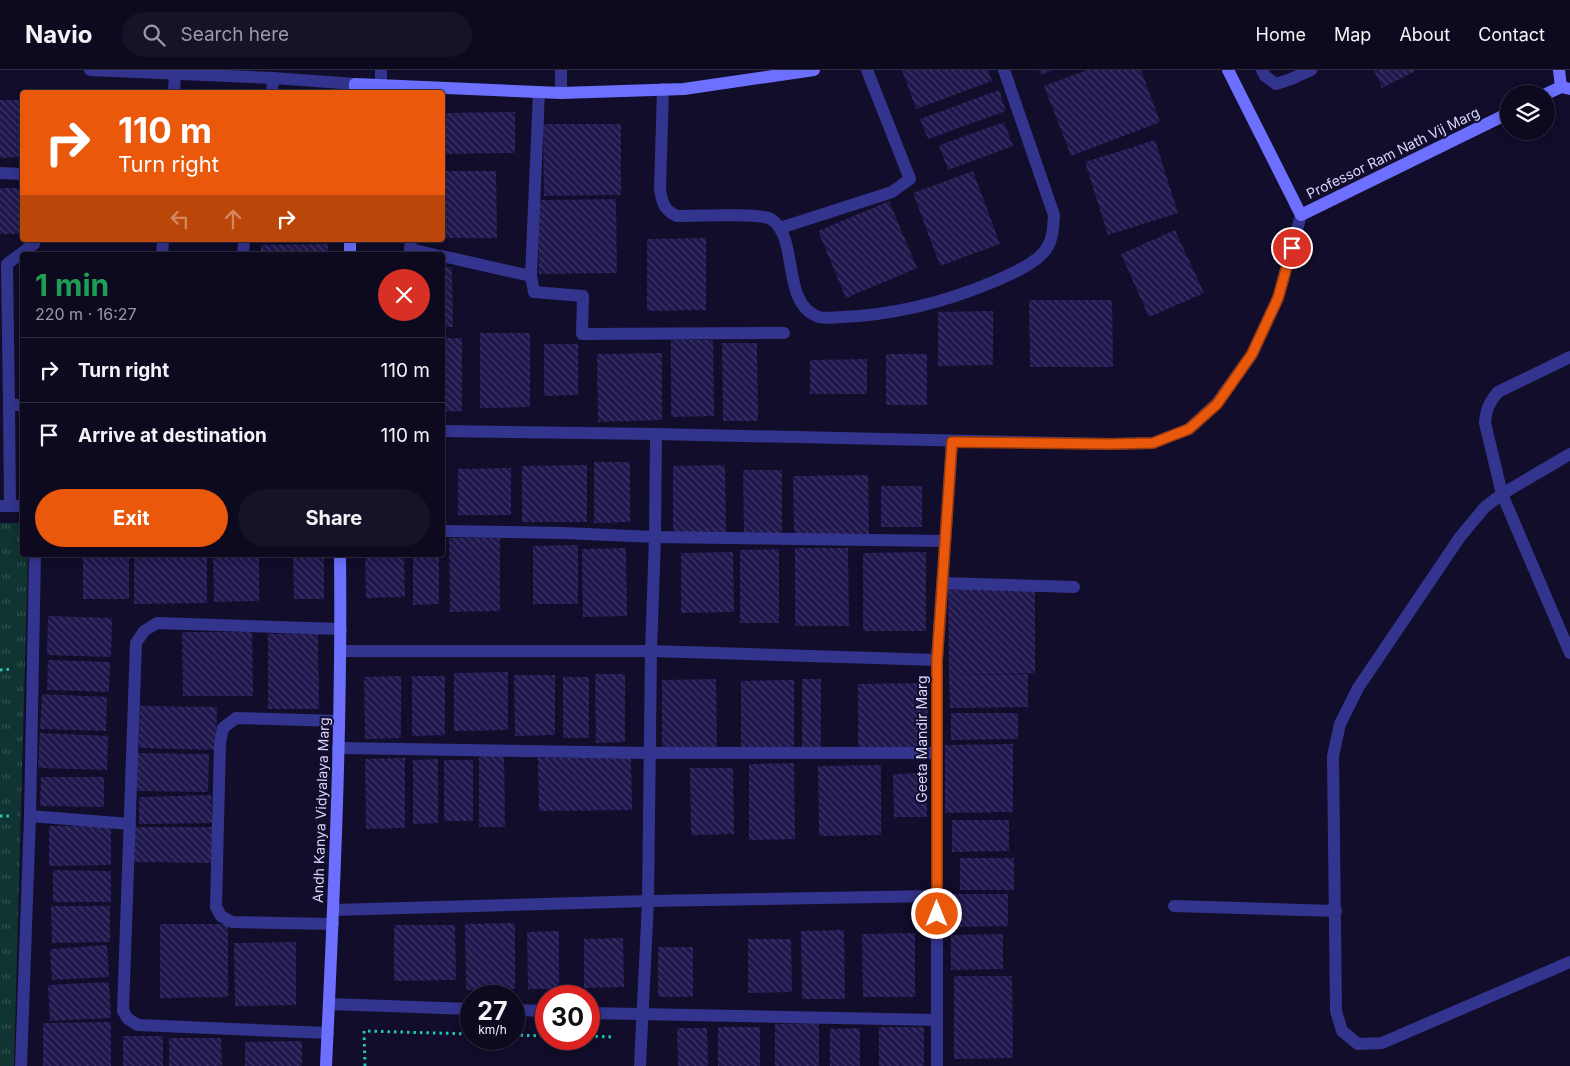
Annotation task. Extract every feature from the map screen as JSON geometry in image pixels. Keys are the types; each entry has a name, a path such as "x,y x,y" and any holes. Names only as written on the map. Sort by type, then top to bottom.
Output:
{"street":[{"path":"90,70 273,78 308,75 355,88 381,85 561,93 684,89 814,70"},
{"path":"381,70 381,85"},
{"path":"561,70 561,93"},
{"path":"780,228 892,192 910,179 867,70"},
{"path":"662,89 660,189 662,202 667,211 677,216 753,216 770,218 780,228 796,291 805,308 820,317 866,316 918,307 965,294 1018,271 1041,256 1052,238 1054,215 1004,70"},
{"name":"Professor Ram Nath Vij Marg","path":"1228,70 1301,215 1500,117"},
{"path":"1262,70 1265,76 1276,84 1311,70"},
{"path":"1559,70 1566,88"},
{"path":"174,90 175,74"},
{"path":"272,90 273,78"},
{"path":"539,92 531,276 534,292 583,296 582,334 784,333"},
{"path":"0,173 20,174"},
{"path":"445,432 656,434 952,442 1153,443 1189,429 1217,404 1252,354 1278,298 1301,215"},
{"path":"22,252 34,244 34,242"},
{"path":"411,242 410,249 423,252"},
{"path":"11,506 4,264 20,253"},
{"path":"445,257 531,276"},
{"path":"1570,357 1498,392 1490,400 1485,423 1502,494 1570,653"},
{"path":"9,405 20,405"},
{"path":"640,1066 648,901 656,434"},
{"name":"Geeta Mandir Marg","path":"937,1066 937,660 952,442"},
{"path":"1570,454 1502,494 1485,507 1460,537 1358,688 1340,724 1333,756 1336,1011 1342,1030 1358,1044 1382,1043 1570,962"},
{"path":"445,531 945,541"},
{"path":"21,1066 30,816 35,557"},
{"name":"Andh Kanya Vidyalaya Marg","path":"326,1066 333,924 341,651 340,557"},
{"path":"942,583 1074,587"},
{"path":"328,1033 138,1026 128,1019 123,1012 136,642 144,631 157,623 341,629"},
{"path":"341,651 651,651 937,660"},
{"path":"333,924 232,922 221,916 216,907 220,743 223,728 236,718 338,721"},
{"path":"338,748 650,753 937,753"},
{"path":"30,816 130,824"},
{"path":"333,910 648,901 937,896"},
{"path":"1174,906 1336,911"},
{"path":"329,1004 460,1009"},
{"path":"600,1013 937,1020"}],"path":[{"path":"0,670 14,669"},
{"path":"365,1066 364,1031 460,1034"},
{"path":"600,1036 612,1037"}],"green space":[{"path":"0,523 20,523 20,557 28,557 14,1066 0,1066"}],"building":[{"path":"902,70 988,70 992,81 916,109"},
{"path":"1039,70 1052,70 1041,75"},
{"path":"1087,70 1141,70 1160,122 1071,156 1044,86"},
{"path":"1374,70 1414,70 1414,72 1382,88"},
{"path":"999,90 1006,111 928,139 920,119"},
{"path":"0,100 20,100 20,157 0,158"},
{"path":"515,112 515,153 445,154 445,113"},
{"path":"1004,122 1013,146 948,170 939,145"},
{"path":"543,124 621,124 621,195 544,196"},
{"path":"1155,140 1178,213 1108,235 1085,162"},
{"path":"445,171 496,171 497,238 445,238"},
{"path":"973,171 1000,244 940,266 913,193"},
{"path":"0,188 19,188 19,234 0,234"},
{"path":"616,199 617,273 539,274 538,200"},
{"path":"889,201 917,268 846,298 818,231"},
{"path":"1175,230 1204,293 1149,317 1121,254"},
{"path":"706,238 706,310 647,311 647,239"},
{"path":"328,244 328,252 261,252 261,245"},
{"path":"445,267 452,267 453,327 445,327"},
{"path":"1029,300 1112,300 1113,367 1030,367"},
{"path":"993,311 993,365 938,366 938,312"},
{"path":"480,333 530,333 530,407 480,408"},
{"path":"445,338 462,338 462,411 445,412"},
{"path":"671,340 713,340 714,416 671,417"},
{"path":"722,343 757,343 758,421 723,421"},
{"path":"544,344 578,344 578,395 544,396"},
{"path":"662,353 662,420 598,422 597,354"},
{"path":"886,354 927,354 927,405 886,405"},
{"path":"867,359 867,394 810,394 810,360"},
{"path":"594,462 630,462 630,522 594,523"},
{"path":"587,465 587,522 522,522 522,466"},
{"path":"725,465 726,533 673,533 673,466"},
{"path":"511,468 511,515 458,515 458,469"},
{"path":"743,470 782,470 782,534 744,534"},
{"path":"868,475 869,534 794,534 793,476"},
{"path":"881,486 922,486 922,527 881,527"},
{"path":"449,538 500,538 500,611 450,612"},
{"path":"578,545 578,604 533,604 533,546"},
{"path":"626,548 627,616 583,617 582,549"},
{"path":"795,548 848,548 849,626 795,626"},
{"path":"779,549 779,623 740,623 740,550"},
{"path":"733,552 734,612 681,613 681,553"},
{"path":"926,552 926,631 863,631 863,553"},
{"path":"83,557 129,557 129,599 83,599"},
{"path":"134,557 207,557 207,603 134,604"},
{"path":"213,557 259,557 259,601 214,602"},
{"path":"293,557 324,557 324,599 294,599"},
{"path":"365,557 404,557 405,597 366,598"},
{"path":"413,557 439,557 439,604 413,605"},
{"path":"948,589 1035,589 1035,673 949,675"},
{"path":"48,616 112,618 111,657 47,655"},
{"path":"182,632 252,632 253,696 183,696"},
{"path":"318,633 319,709 268,709 268,634"},
{"path":"48,660 110,662 109,692 47,690"},
{"path":"508,672 508,730 454,731 454,673"},
{"path":"595,674 625,674 625,742 596,743"},
{"path":"1028,674 1028,707 950,708 949,675"},
{"path":"514,675 555,675 555,735 515,736"},
{"path":"401,676 401,738 365,739 364,677"},
{"path":"412,676 445,676 445,735 412,736"},
{"path":"563,677 589,677 589,738 563,738"},
{"path":"716,679 717,747 662,747 662,680"},
{"path":"802,679 821,679 821,748 802,749"},
{"path":"794,680 794,748 741,749 741,681"},
{"path":"927,683 928,747 858,747 858,684"},
{"path":"42,694 107,697 106,731 40,729"},
{"path":"140,706 217,707 216,750 139,748"},
{"path":"951,713 1018,713 1018,739 951,740"},
{"path":"40,733 108,736 107,770 38,768"},
{"path":"1013,744 1013,812 945,813 945,745"},
{"path":"137,753 209,754 208,792 137,791"},
{"path":"479,754 504,754 505,827 479,827"},
{"path":"631,757 632,810 539,811 538,758"},
{"path":"405,758 405,828 366,829 365,759"},
{"path":"438,759 438,823 413,824 413,760"},
{"path":"444,760 473,760 473,821 444,821"},
{"path":"794,763 795,839 749,840 749,764"},
{"path":"881,765 881,835 819,836 818,766"},
{"path":"690,768 733,768 734,834 691,835"},
{"path":"927,773 927,817 894,817 893,774"},
{"path":"41,777 104,777 104,807 40,806"},
{"path":"211,795 212,823 139,824 139,797"},
{"path":"952,820 1009,820 1009,851 952,852"},
{"path":"49,826 111,826 111,865 49,866"},
{"path":"133,827 214,827 213,863 132,862"},
{"path":"960,858 1014,858 1014,890 960,890"},
{"path":"53,870 111,871 111,902 53,902"},
{"path":"954,894 1008,894 1008,926 954,927"},
{"path":"51,906 110,906 110,942 52,943"},
{"path":"515,923 515,985 466,985 465,924"},
{"path":"160,924 228,924 228,997 160,998"},
{"path":"394,925 455,925 456,980 394,981"},
{"path":"844,930 845,999 802,999 801,931"},
{"path":"559,931 559,985 535,985 535,989 528,989 527,932"},
{"path":"915,933 915,997 863,997 862,934"},
{"path":"1003,934 1003,969 951,970 951,935"},
{"path":"623,938 624,987 600,988 600,985 584,985 584,939"},
{"path":"748,939 791,939 792,992 748,993"},
{"path":"296,942 296,1005 235,1006 234,943"},
{"path":"107,945 109,977 52,980 50,949"},
{"path":"658,947 693,947 693,997 658,997"},
{"path":"954,976 1012,976 1013,1058 954,1059"},
{"path":"109,982 111,1018 50,1021 48,985"},
{"path":"111,1022 111,1066 43,1066 43,1023"},
{"path":"819,1023 819,1066 775,1066 775,1024"},
{"path":"718,1027 760,1027 760,1066 718,1066"},
{"path":"879,1027 924,1027 924,1066 879,1066"},
{"path":"677,1028 707,1028 708,1066 678,1066"},
{"path":"860,1028 860,1066 830,1066 830,1029"},
{"path":"123,1036 163,1036 163,1066 123,1066"},
{"path":"169,1038 221,1038 222,1066 169,1066"},
{"path":"302,1041 302,1066 245,1066 245,1042"}],"route":[{"path":"937,914 937,660 952,442 1153,443 1189,429 1217,404 1252,354 1278,298 1292,248"}]}
